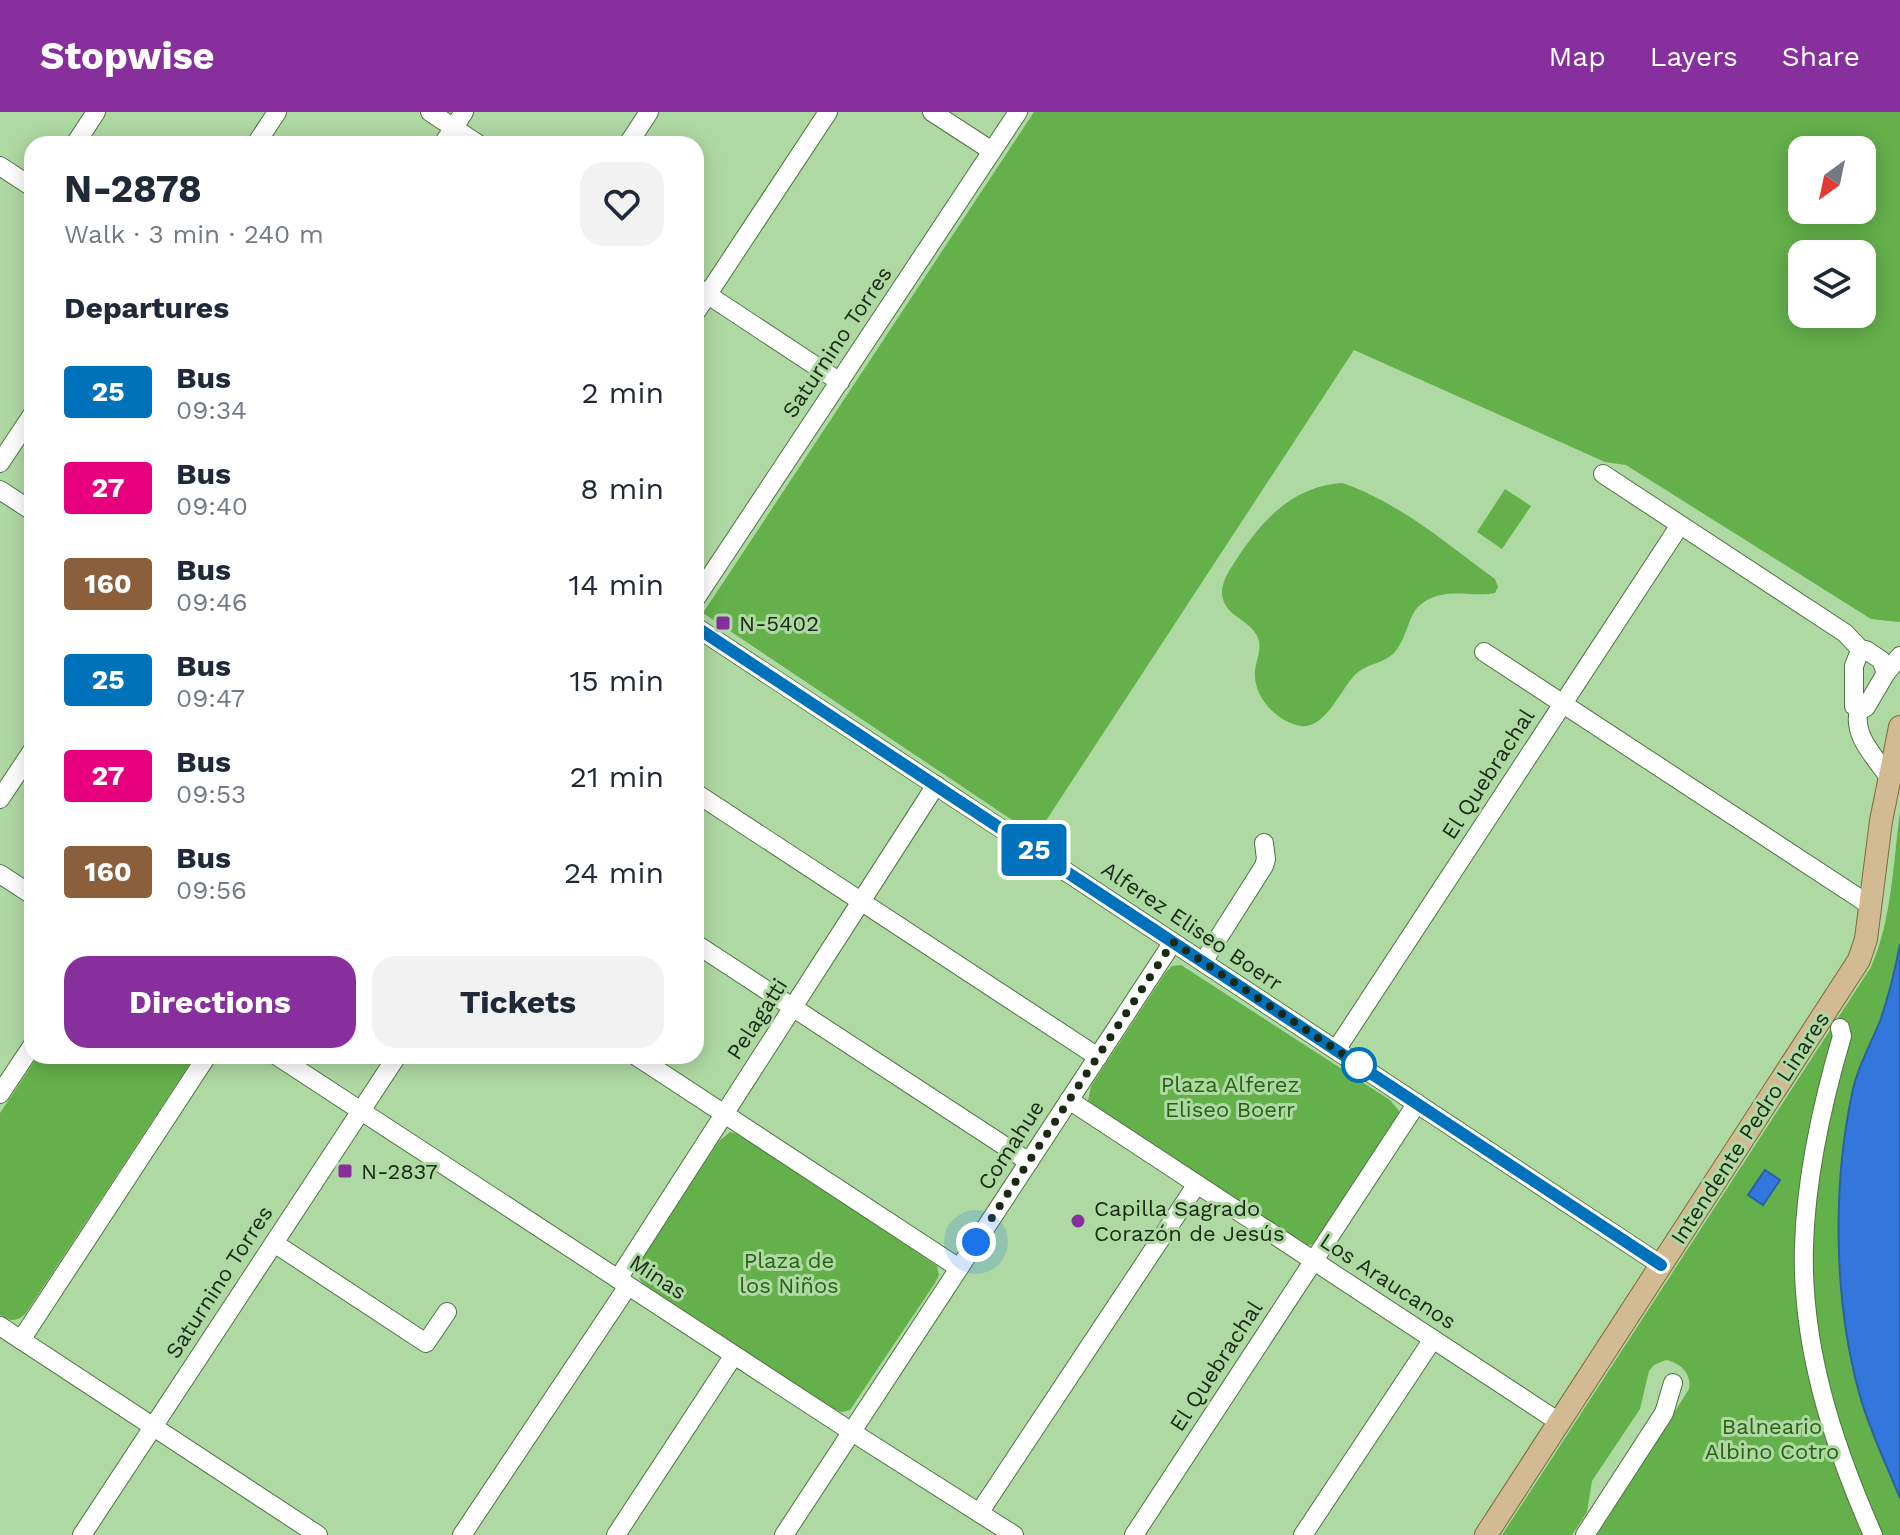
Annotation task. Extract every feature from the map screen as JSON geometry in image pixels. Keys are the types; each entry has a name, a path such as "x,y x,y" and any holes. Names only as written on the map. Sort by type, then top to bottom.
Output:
{"main road":[{"name":"Intendente Pedro Linares","path":"1486,1535 1853,971 1866,939 1888,776 1900,727"}],"street":[{"path":"80,136 96,112"},
{"path":"261,136 277,112"},
{"path":"430,112 459,120 472,136"},
{"path":"633,136 649,112"},
{"path":"704,288 828,112"},
{"path":"932,112 992,151"},
{"name":"Saturnino Torres","path":"704,586 1018,112"},
{"path":"0,166 24,182"},
{"path":"704,292 840,382"},
{"path":"0,463 24,427"},
{"path":"1603,474 1853,638 1862,651 1876,655 1884,664 1886,673"},
{"path":"0,490 24,506"},
{"name":"El Quebrachal","path":"1336,1050 1680,525"},
{"name":"Alferez Eliseo Boerr","path":"704,632 1661,1265"},
{"path":"1859,710 1854,706 1854,666 1856,657 1862,651"},
{"path":"1484,652 1871,906"},
{"path":"1859,710 1866,707 1900,656"},
{"path":"1859,710 1856,723 1858,732 1888,776"},
{"path":"0,799 24,763"},
{"name":"Pelagatti","path":"462,1535 623,1283 724,1114 936,785"},
{"path":"704,798 1098,1057"},
{"path":"1203,962 1262,869 1266,859 1264,843"},
{"path":"0,874 24,890"},
{"name":"Comahue","path":"784,1535 1173,942"},
{"path":"704,949 1029,1162"},
{"path":"1840,1028 1842,1036 1816,1146 1806,1217 1805,1274 1811,1339 1825,1405 1844,1464 1873,1535"},
{"path":"0,1094 24,1058"},
{"path":"21,1340 202,1064"},
{"name":"Minas","path":"289,1064 1014,1535"},
{"name":"Saturnino Torres","path":"82,1535 392,1064"},
{"path":"648,1064 959,1268"},
{"name":"Los Araucanos","path":"1069,1100 1559,1422"},
{"name":"El Quebrachal","path":"1134,1535 1417,1103"},
{"path":"979,1513 1197,1184"},
{"path":"274,1243 426,1343 447,1312"},
{"path":"0,1326 318,1535"},
{"path":"1303,1535 1433,1339"},
{"path":"616,1535 734,1355"},
{"path":"1585,1535 1664,1413 1673,1383"}],"green space":[{"path":"1034,112 1900,112 1900,622 1871,619 1626,465 1605,462 1354,350 1036,836 704,614"},
{"path":"1342,483 1403,512 1495,579 1498,587 1495,593 1437,596 1419,606 1394,653 1357,673 1331,708 1315,723 1296,725 1272,711 1261,697 1255,680 1259,641 1252,628 1228,609 1222,590 1238,557 1258,530 1281,507 1309,490"},
{"path":"1505,489 1531,506 1502,549 1477,532"},
{"name":"Balneario Albino Cotro","path":"1900,812 1900,944 1885,1006 1852,1093 1846,1125 1840,1196 1840,1267 1842,1301 1853,1364 1866,1416 1900,1498 1900,1535 1597,1535 1689,1389 1689,1378 1684,1370 1666,1360 1649,1371 1640,1409 1592,1481 1587,1512 1572,1535 1502,1535 1871,967 1888,911"},
{"name":"Plaza Alferez Eliseo Boerr","path":"1181,965 1390,1100 1399,1111 1399,1116 1314,1244 1306,1246 1088,1101 1091,1086 1166,972 1172,966"},
{"path":"33,1064 190,1064 26,1313 11,1320 0,1315 0,1113"},
{"name":"Plaza de los Niños","path":"730,1132 744,1136 937,1266 939,1275 935,1283 850,1410 842,1412 833,1409 645,1285 638,1276 642,1258 719,1141"}],"water":[{"path":"1900,944 1900,1498 1873,1435 1851,1360 1841,1285 1839,1207 1841,1168 1854,1084 1883,1012"},
{"path":"1765,1170 1780,1180 1763,1205 1748,1195"}],"bus line":[{"name":"25","path":"704,632 1661,1265"}],"place":[{"name":"N-5402","path":"723,623"},
{"name":"N-2837","path":"345,1171"},
{"name":"Capilla Sagrado Corazón de Jesús","path":"1078,1221"}],"route":[{"path":"976,1242 1173,942 1359,1065"}]}
